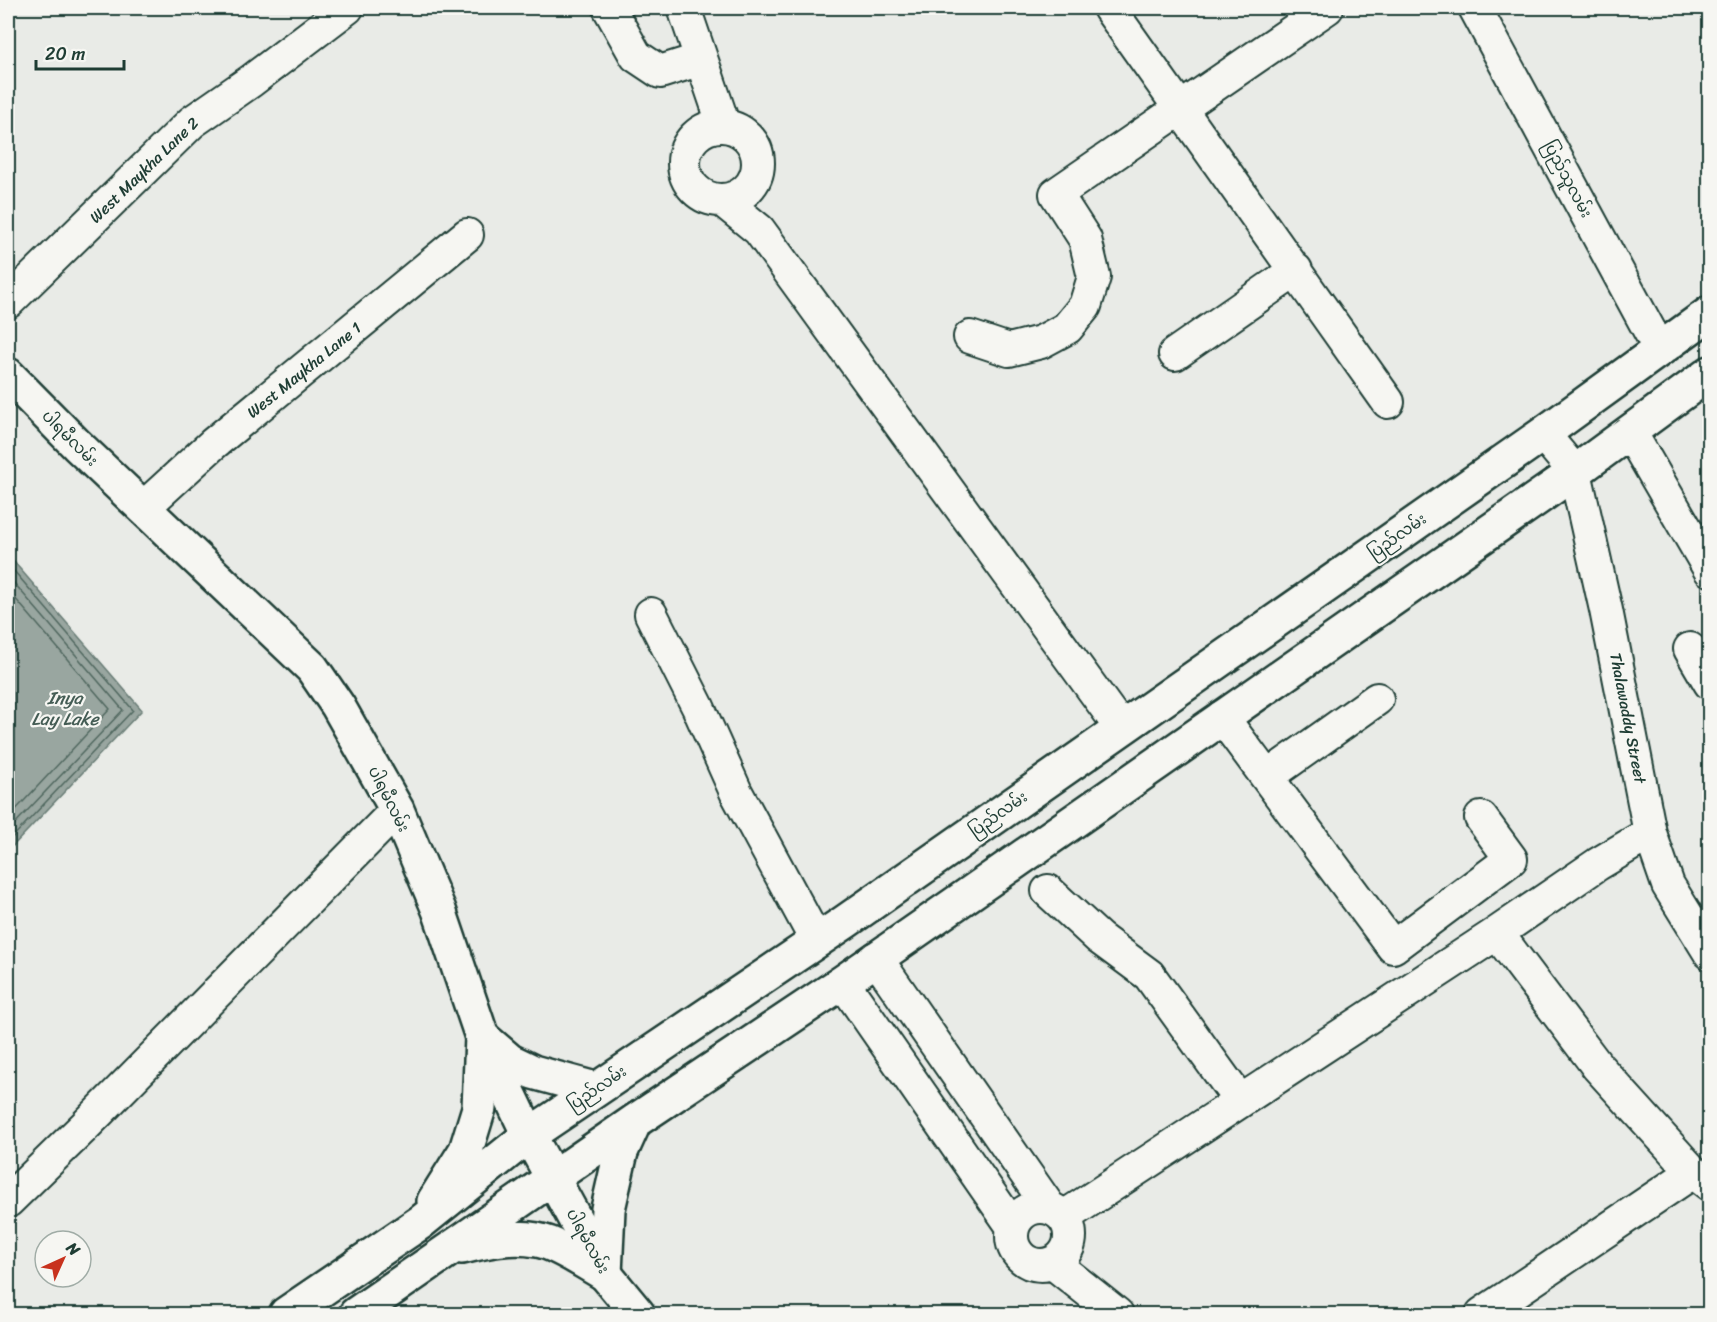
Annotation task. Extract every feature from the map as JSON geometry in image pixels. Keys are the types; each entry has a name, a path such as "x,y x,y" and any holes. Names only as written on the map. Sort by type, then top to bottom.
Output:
{"main road":[{"name":"ပြည်လမ်း","path":"286,1314 421,1222 529,1135 845,922 1543,434 1710,313"},
{"path":"356,1314 635,1121 843,982 1575,471 1710,373"},
{"name":"ပါရမီလမ်း","path":"8,375 76,446 312,668 338,706 397,810 439,910 482,1037 529,1135 605,1274 638,1314"},
{"path":"482,1037 510,1061 533,1072 595,1089"},
{"path":"421,1222 466,1150 479,1108 482,1037"},
{"path":"447,1251 494,1239 538,1240 569,1253 605,1274 608,1209 621,1152 635,1121"}],"street":[{"name":"West Maykha Lane 2","path":"8,302 192,122 251,81 347,8"},
{"path":"609,8 636,56 660,72 701,59"},
{"path":"684,8 724,126"},
{"path":"1109,8 1388,402"},
{"path":"969,337 1009,350 1041,342 1067,328 1085,306 1094,277 1085,239 1056,194 1327,8"},
{"name":"ပြည်သူလမ်း","path":"1478,9 1660,350"},
{"path":"724,126 736,129 747,136 758,158 753,182 735,197 722,200 700,193 691,184 684,162 686,150 700,132 712,127 724,126"},
{"path":"722,200 759,230 1121,728"},
{"name":"West Maykha Lane 1","path":"143,508 213,444 467,235"},
{"path":"1175,354 1296,270"},
{"path":"1630,432 1710,570"},
{"path":"1543,434 1575,471"},
{"name":"Thalawaddy Street","path":"1575,471 1606,610 1650,833 1668,885 1710,954"},
{"path":"651,614 698,707 736,792 816,940"},
{"path":"1690,649 1710,683"},
{"path":"1267,777 1377,699"},
{"path":"1222,717 1393,947 1511,860 1481,818"},
{"path":"8,1201 397,810"},
{"path":"876,958 1056,1212 1069,1226 1071,1237 1069,1248 1062,1257 1044,1266 1034,1265 1018,1255 1012,1237 1013,1227 1017,1218 1024,1212 1032,1208 1056,1212 1240,1101 1598,864 1650,833"},
{"path":"1048,891 1099,938 1149,975 1240,1101"},
{"path":"1482,1314 1701,1179 1598,1067 1497,933"},
{"path":"843,982 1013,1227"},
{"path":"1053,1263 1118,1314"}],"water":[{"name":"Inya Lay Lake","path":"8,555 142,710 8,851"}]}
